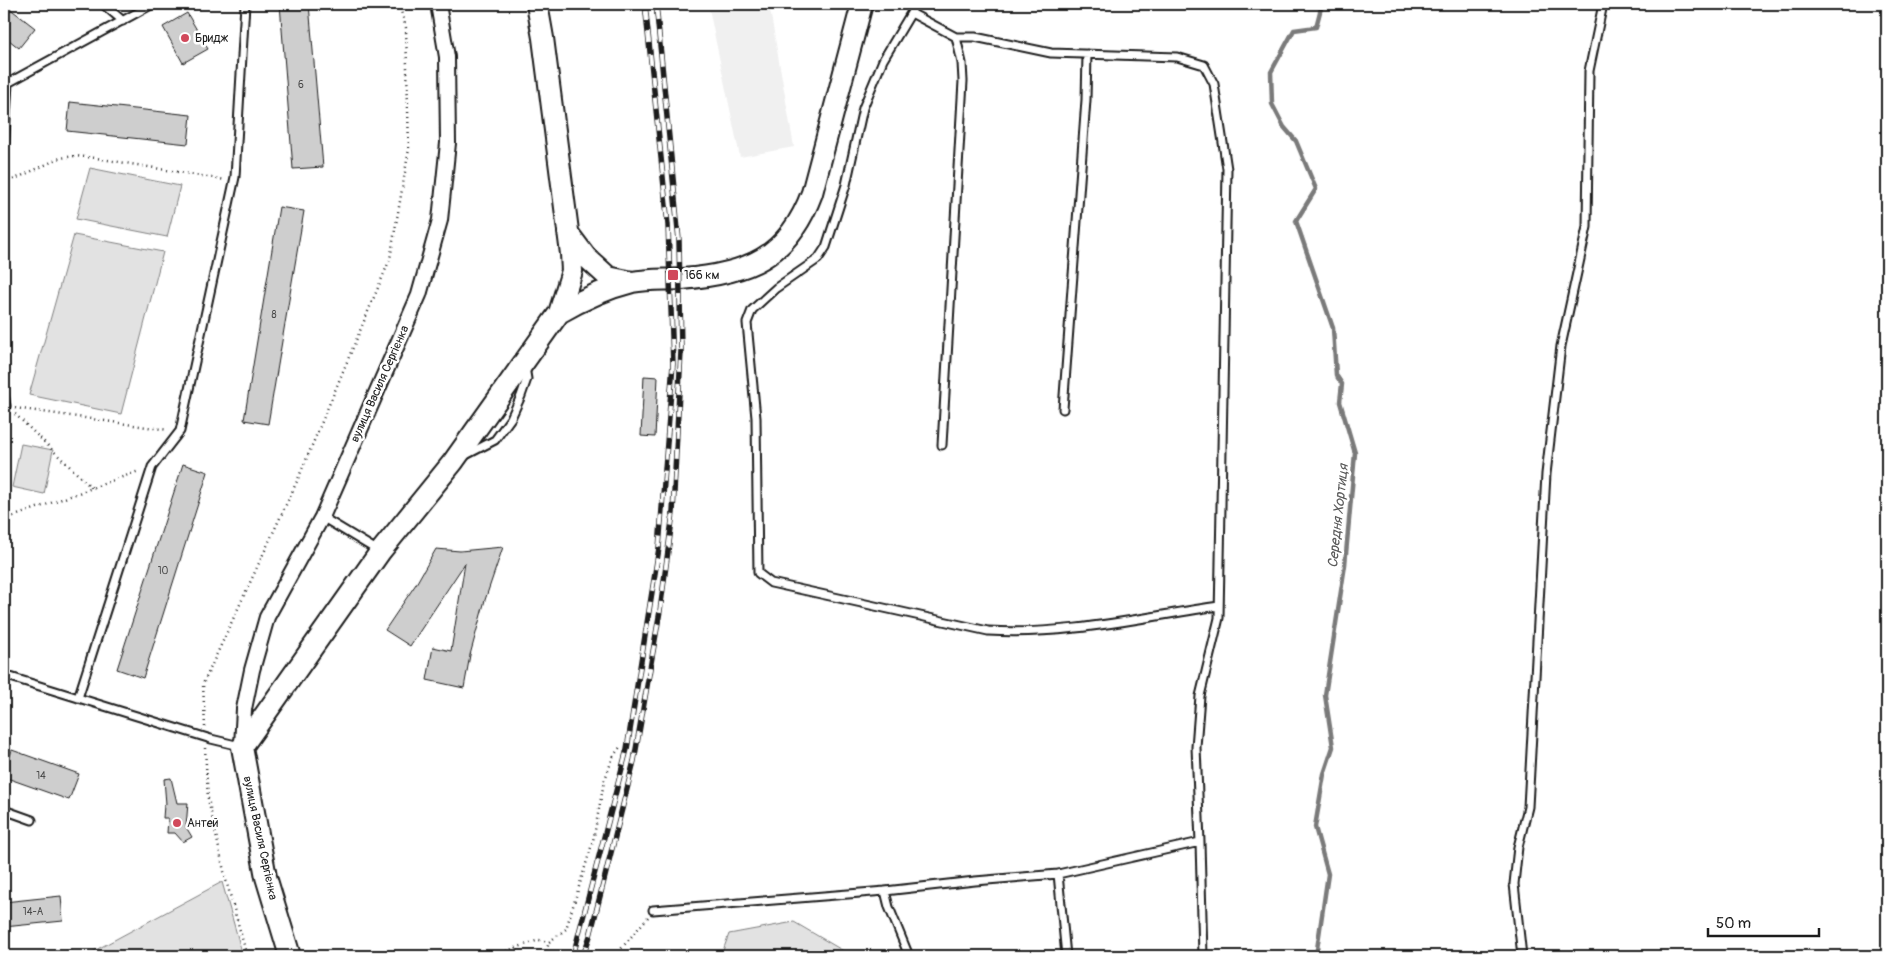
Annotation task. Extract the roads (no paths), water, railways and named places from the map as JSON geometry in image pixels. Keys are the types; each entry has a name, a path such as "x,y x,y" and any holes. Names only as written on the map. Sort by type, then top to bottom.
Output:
{"main road":[{"path":"242,747 380,552 452,462 558,313 572,271 543,38 537,4"},
{"path":"558,313 591,295 634,282 698,277 748,267 777,249 796,227 806,210 812,193 862,4"},
{"path":"568,233 586,257 608,276 634,282"},
{"name":"вулиця Василя Сергієнка","path":"242,747 266,877 290,956"}],"street":[{"name":"вулиця Василя Сергієнка","path":"242,747 244,709 252,670 267,617 322,517 418,295 440,220 448,143 447,57 438,4"}],"lane":[{"path":"103,4 123,21"},
{"path":"4,154 6,81 153,4"},
{"path":"78,698 152,467 180,431 234,181 245,4"},
{"path":"914,4 911,13 883,60 863,108 846,185 826,248 818,259 776,288 752,310 747,323 756,418 758,573 771,584 988,631 1017,633 1070,628 1219,606"},
{"path":"1522,956 1514,884 1518,847 1528,807 1546,474 1561,346 1587,228 1589,71 1603,4"},
{"path":"911,13 956,38 975,37 1051,53 1177,58 1204,65 1214,84 1228,169 1219,618 1200,696 1196,747 1203,956"},
{"path":"942,445 962,81 962,63 956,38"},
{"path":"1062,409 1086,100 1086,54"},
{"path":"4,392 5,410"},
{"path":"322,517 380,552"},
{"path":"4,675 242,747"},
{"path":"4,810 32,820"},
{"path":"653,910 1058,874 1200,842"},
{"path":"1058,874 1066,956"},
{"path":"885,890 889,907 909,956"}],"waterway":[{"name":"Середня Хортиця","path":"1316,956 1328,874 1315,827 1324,774 1333,747 1325,695 1345,565 1355,453 1340,402 1342,384 1336,375 1333,328 1296,221 1316,189 1296,141 1284,127 1272,104 1271,72 1294,30 1316,27 1322,4"}],"railway":[{"path":"573,956 627,749 659,548 673,364 668,225 645,4"},
{"path":"583,956 590,936 634,761 660,611 673,513 681,351 679,240 656,4"}],"place":[{"name":"Бридж","path":"185,38"},
{"name":"166 км","path":"673,275"},
{"name":"Антей","path":"177,823"}]}
